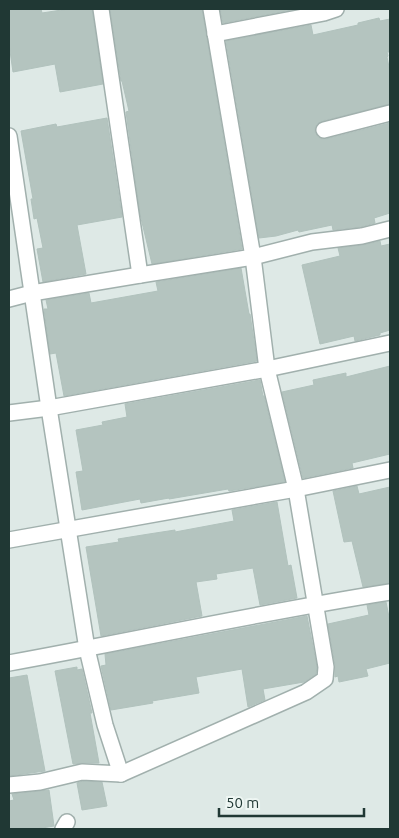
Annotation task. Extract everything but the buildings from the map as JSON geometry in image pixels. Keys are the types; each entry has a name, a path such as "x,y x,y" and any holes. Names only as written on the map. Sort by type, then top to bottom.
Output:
{"street":[{"path":"101,9 140,275"},
{"path":"9,785 40,782 82,772 122,774 306,692 325,679 326,667 316,604 296,489 268,369 253,257 210,9"},
{"path":"214,34 328,10"},
{"path":"324,130 390,114"},
{"path":"9,136 87,649 105,725 122,774"},
{"path":"9,299 32,293 253,257 312,242 362,236 390,228"},
{"path":"9,413 49,408 268,369 390,343"},
{"path":"9,540 296,489 390,470"},
{"path":"9,663 316,604 390,592"}]}
